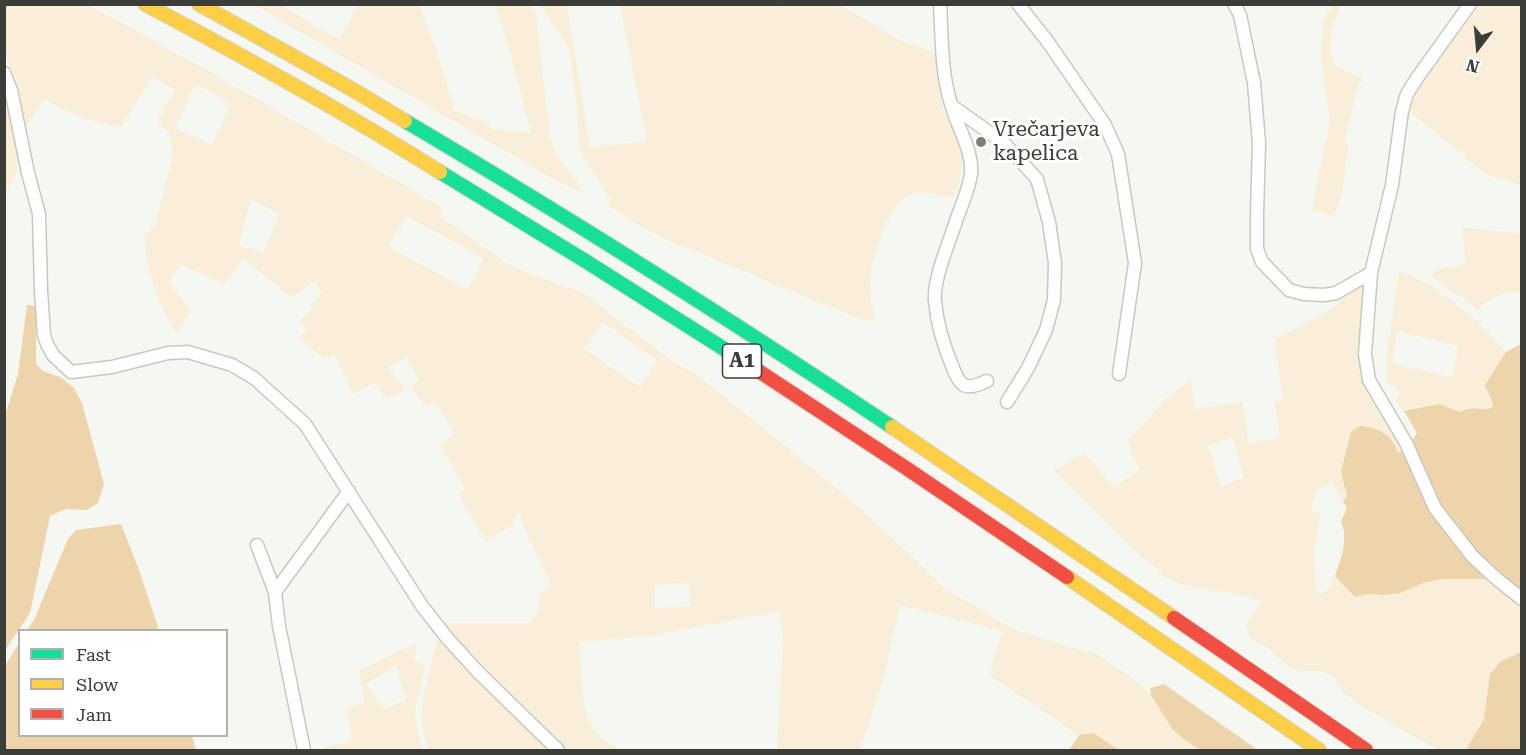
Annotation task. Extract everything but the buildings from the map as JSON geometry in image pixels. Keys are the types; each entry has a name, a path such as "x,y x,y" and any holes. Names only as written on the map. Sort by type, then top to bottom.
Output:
{"highway":[{"name":"A1","path":"145,4 363,124 587,262 736,357 1004,535 1319,750"},
{"name":"A1","path":"199,4 378,104 582,227 763,341 1366,750"}],"street":[{"path":"940,4 943,70 951,105 965,140 971,174 939,272 935,300 940,329 957,378 965,386 973,387 987,381"},
{"path":"1018,4 1048,42 1105,125 1118,154 1135,263 1119,374"},
{"path":"1234,4 1240,15 1254,82 1259,142 1257,249 1262,262 1289,290 1304,294 1324,296 1336,294 1371,273"},
{"path":"1470,4 1407,94 1402,111 1392,185 1371,273 1365,354 1369,380 1406,443 1435,508 1473,557 1521,599"},
{"path":"4,73 11,90 39,214 41,291 45,335 53,355 71,372 112,367 168,353 188,352 232,365 254,378 305,424 422,606 448,639 479,673 558,750"},
{"path":"951,105 1004,143 1037,179 1049,222 1055,263 1054,300 1046,330 1028,368 1007,402"},
{"path":"275,592 349,491"},
{"path":"257,545 275,592 279,626 304,750"}],"shaded area":[{"path":"786,4 840,5 902,41 934,52 943,108 960,147 962,166 960,179 954,197 916,192 904,198 896,207 882,233 873,261 870,293 875,321 860,319 658,236 609,207 610,199 580,151 569,48 540,5 567,5 590,147 647,141 620,5 778,5 784,7"},
{"path":"4,5 89,5 212,73 440,206 442,218 505,262 535,276 583,293 668,358 701,378 823,477 872,519 946,589 1011,628 1095,653 1132,678 1151,695 1173,730 1200,750 1119,750 1093,734 1079,735 989,675 1002,631 900,605 884,676 860,750 777,750 783,641 780,611 650,636 579,642 582,686 588,718 596,734 619,750 564,750 469,657 444,627 446,623 530,623 538,610 539,595 552,587 520,519 521,513 517,513 512,526 486,542 458,494 465,488 440,445 455,434 435,403 426,406 411,387 419,380 406,357 388,367 405,390 386,399 376,383 352,395 334,353 324,359 299,337 307,330 299,321 313,309 310,305 322,293 315,281 291,297 243,258 225,284 181,264 169,283 191,311 178,333 164,312 154,285 147,261 145,237 156,222 172,158 171,134 157,121 175,90 153,76 121,127 86,119 43,99 28,126 24,125 14,77 5,55","holes":["195,84 231,104 212,145 175,128","250,200 279,215 264,252 239,246","407,216 484,259 467,290 388,246","602,322 657,360 640,387 584,349","689,582 691,606 655,608 655,585"]},
{"path":"254,5 282,5 340,39 358,5 419,5 435,46 453,110 487,123 491,129 531,133 505,33 495,5 530,5 536,16 550,136 556,154 574,176 582,192 557,181"},
{"path":"1332,5 1342,5 1331,38 1330,47 1334,63 1339,68 1362,77 1363,82 1359,81 1344,144 1348,146 1342,196 1333,216 1313,210 1330,123 1321,54 1324,19"},
{"path":"1474,5 1521,5 1521,185 1487,175 1409,111 1426,72"},
{"path":"4,89 14,127 18,159 15,177 5,192"},
{"path":"1462,228 1521,233 1521,291 1492,298 1478,309 1431,275 1435,270 1466,264"},
{"path":"1399,272 1437,290 1460,307 1473,317 1506,352 1486,385 1493,404 1492,408 1474,408 1460,412 1439,404 1404,411 1395,400 1400,393 1393,384 1386,382 1387,353","holes":["1397,331 1458,346 1453,377 1392,364"]},
{"path":"1363,283 1365,306 1360,354 1361,367 1364,379 1405,452 1398,452 1389,438 1341,472 1347,497 1343,502 1332,484 1317,488 1311,510 1315,513 1321,510 1314,553 1316,592 1321,594 1327,591 1335,576 1355,597 1400,593 1423,583 1441,579 1488,579 1521,603 1521,652 1501,661 1488,689 1484,719 1466,750 1435,748 1371,712 1343,693 1334,677 1322,671 1298,671 1287,665 1269,649 1250,637 1246,627 1249,618 1262,602 1250,597 1183,585 1168,579 1131,547 1054,470 1084,454 1091,459 1114,488 1140,469 1131,453 1128,440 1165,400 1191,379 1195,409 1243,402 1248,443 1280,438 1275,402 1283,400 1275,342 1277,338 1324,314","holes":["1233,438 1244,477 1221,487 1208,445"]},
{"path":"27,305 36,306 36,364 43,371 60,377 74,388 82,403 104,484 98,503 87,510 66,509 50,516 30,613 5,650 5,416 18,374"},
{"path":"1521,344 1521,595 1480,556 1437,508 1411,443 1417,433 1404,411 1439,404 1460,412 1474,408 1492,408 1493,404 1485,385 1506,352"},
{"path":"1360,426 1384,433 1390,438 1398,452 1405,452 1429,510 1469,562 1488,579 1441,579 1423,583 1400,593 1355,597 1335,576 1344,542 1341,522 1347,508 1343,502 1347,496 1341,472 1351,432"},
{"path":"121,524 159,629 28,629 34,620 68,539 76,530"},
{"path":"439,638 445,640 551,750 428,750 422,708"},
{"path":"417,643 414,661 425,664 415,710 422,750 314,750 352,741 347,708 365,703 359,671","holes":["396,665 406,699 384,710 366,684"]},
{"path":"18,645 18,737 192,737 196,750 5,750 5,666"},
{"path":"1521,652 1521,750 1466,750 1484,719 1490,674 1501,661"},
{"path":"1164,684 1258,750 1200,750 1185,740 1173,730 1151,695 1150,688"},
{"path":"1093,733 1119,750 1069,750 1079,735"}],"traffic: fast":[{"path":"405,121 650,271 892,427"},
{"path":"440,172 751,366"}],"traffic: slow":[{"path":"145,4 294,85 440,172"},
{"path":"199,4 405,121"},
{"path":"892,427 1174,618"},
{"path":"1067,577 1319,750"}],"traffic: jam":[{"path":"751,366 1067,577"},
{"path":"1174,618 1366,750"}],"place":[{"name":"Vrečarjeva kapelica","path":"981,142"}]}
